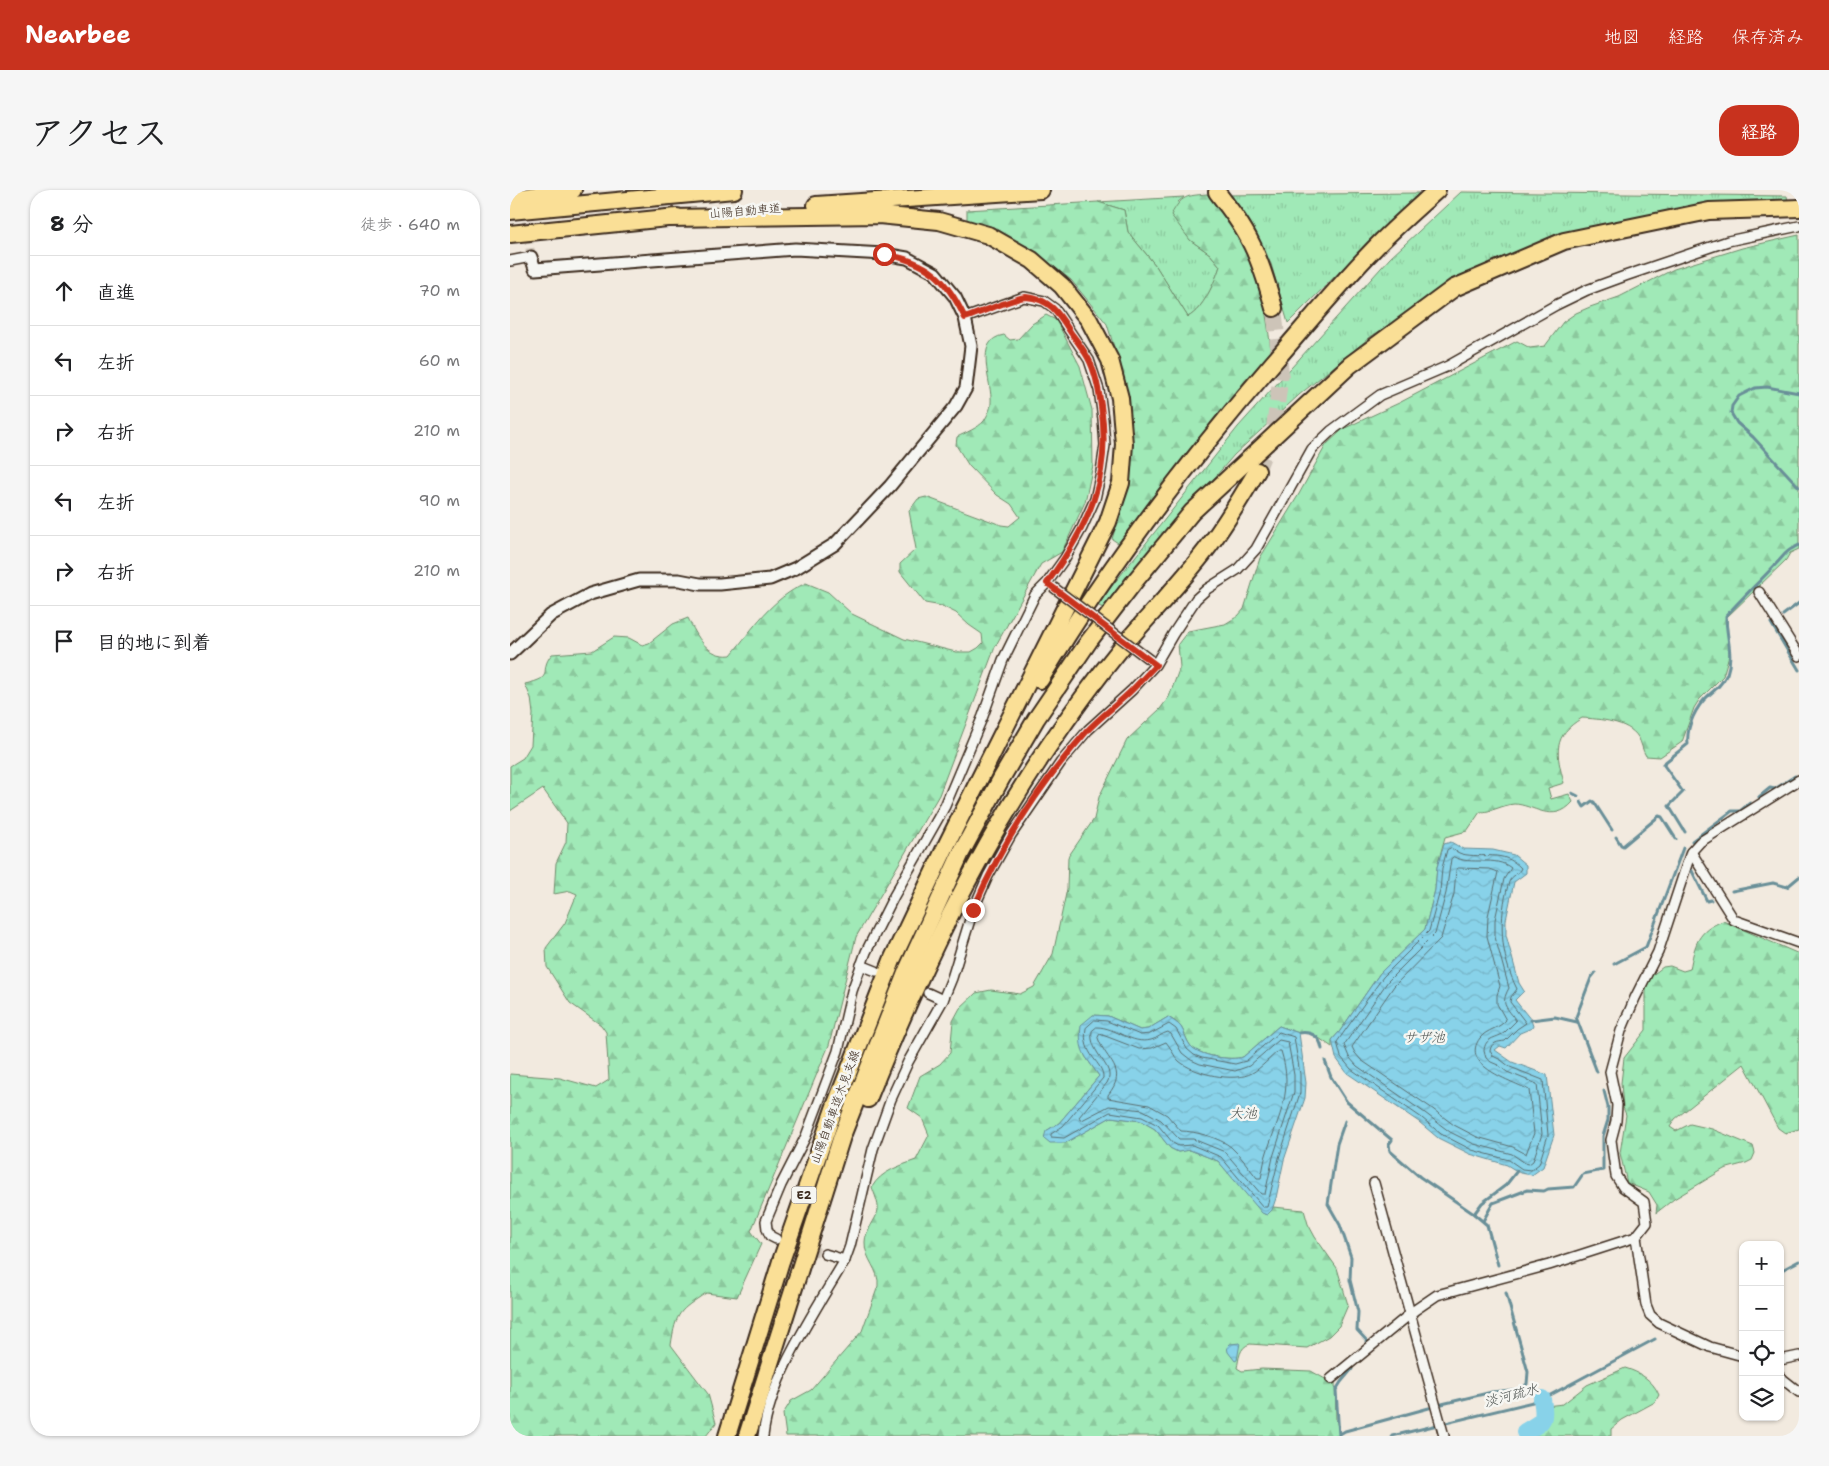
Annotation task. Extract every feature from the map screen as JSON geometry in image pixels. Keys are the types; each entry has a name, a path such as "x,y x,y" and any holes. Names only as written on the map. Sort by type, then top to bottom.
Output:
{"highway":[{"path":"510,199 573,190"},
{"name":"山陽自動車道","path":"510,211 734,190"},
{"name":"山陽自動車道","path":"510,234 818,205 1041,190"},
{"path":"947,844 1072,625 1113,564 1169,488 1247,393 1374,248 1437,190"},
{"path":"1217,192 1235,215 1252,244 1266,278 1274,308"},
{"path":"820,1203 842,1136 908,968 961,853 1036,719 1089,642 1135,581 1192,512 1350,365 1454,288 1564,241 1709,212 1799,208"},
{"path":"668,218 879,215 939,221 988,235 1032,260 1062,286 1089,320 1110,360 1120,398 1124,444 1120,483 1108,522 947,844"},
{"name":"E2","path":"747,1436 820,1203 851,1140 886,1053 926,965 977,862 1048,747 1122,648 1206,550 1257,471"},
{"name":"山陽自動車道木見支線","path":"726,1436 781,1261 834,1108 892,958 947,844"}],"street":[{"path":"763,1436 765,1423 785,1365 850,1246 873,1149 891,1099 908,1062 943,1000 952,978 973,910 988,876 1011,835 1056,769 1088,730 1132,690 1196,600 1206,589 1237,570 1256,549 1312,449 1331,431 1380,395 1448,366 1556,305 1587,290 1728,241 1799,226"},
{"path":"510,262 531,257 535,270 794,249 884,254 907,258 935,273 955,297 965,318 971,346 966,388 956,406 890,486 835,544 796,568 770,579 720,584 700,584 679,580 639,580 590,594 552,615 510,654"},
{"path":"776,1240 770,1236 766,1221 781,1185 806,1136 838,1051 852,991 861,965 894,896 945,806 983,716 1003,660 1035,595 1050,585 1082,528 1095,499 1105,446 1099,390 1089,360 1055,309 1044,301 1024,297 965,318"},
{"path":"1050,585 1153,663"},
{"path":"1759,592 1799,656"},
{"path":"1331,1378 1410,1314 1437,1295 1558,1262 1636,1237 1647,1223 1644,1202 1623,1187 1616,1176 1611,1140 1616,1121 1617,1105 1610,1072 1621,1031 1658,952 1691,852 1700,842 1799,780"},
{"path":"1691,852 1734,920 1799,943"},
{"path":"861,965 876,971"},
{"path":"928,994 943,1000"},
{"path":"1374,1183 1444,1436"},
{"path":"1636,1237 1646,1305 1650,1315 1659,1323 1710,1347 1739,1355"},
{"path":"825,1254 844,1260"},
{"path":"1784,1359 1799,1356"},
{"path":"1784,1380 1799,1392"}],"green space":[{"path":"1461,192 1787,196 1788,202 1659,214 1561,233 1466,273 1369,338 1299,395 1234,455 1103,608 1097,605 1238,427 1390,258"},
{"path":"1419,193 1288,323 1271,264 1251,226 1225,195"},
{"path":"1207,194 1238,233 1251,259 1261,290 1271,351 1118,543 1112,539 1129,484 1132,433 1125,383 1107,324 1071,280 1029,247 967,226 967,210 1098,202 1124,210 1128,232 1156,266 1188,317 1203,302 1212,287 1220,266 1210,254 1190,240 1171,215 1178,204 1185,198"},
{"path":"1184,197 1178,202 1190,240 1210,254 1220,266 1212,287 1203,302 1188,317 1156,266 1128,232 1124,210 1098,202"},
{"path":"1799,235 1799,549 1790,553 1786,560 1727,617 1729,655 1723,676 1699,700 1694,708 1682,742 1660,757 1646,756 1638,737 1627,727 1620,724 1605,720 1582,718 1572,725 1565,732 1559,746 1559,763 1564,783 1548,788 1551,799 1569,794 1573,802 1566,809 1551,813 1514,804 1480,812 1467,831 1445,837 1425,929 1380,973 1332,1040 1332,1047 1313,1034 1299,1033 1279,1026 1243,1057 1223,1058 1207,1055 1194,1049 1181,1027 1168,1017 1148,1029 1140,1030 1108,1016 1093,1015 1085,1056 1099,1076 1059,1123 1046,1131 1065,1143 1111,1117 1141,1121 1155,1129 1170,1148 1178,1152 1190,1150 1218,1161 1264,1214 1268,1214 1273,1207 1304,1210 1308,1224 1315,1237 1337,1268 1348,1305 1339,1326 1329,1336 1307,1348 1250,1344 1242,1351 1237,1368 1242,1371 1262,1369 1311,1371 1327,1380 1335,1382 1336,1419 1340,1436 786,1436 783,1414 791,1401 811,1390 862,1331 878,1286 877,1275 865,1248 865,1238 878,1210 872,1187 886,1173 916,1160 929,1135 922,1118 908,1108 920,1076 940,1064 950,1053 953,1021 960,1008 976,993 991,990 1020,994 1034,987 1053,954 1067,889 1068,857 1094,819 1099,797 1127,740 1160,709 1169,697 1180,667 1178,644 1188,631 1225,624 1238,616 1244,609 1260,558 1326,445 1343,429 1399,403 1517,341 1530,348 1545,346 1563,322 1576,313 1619,297 1674,269 1742,248"},
{"path":"1046,315 1056,320 1080,366 1092,410 1093,465 1085,502 1062,552 1041,564 995,647 939,795 856,937 829,1045 751,1231 761,1244 737,1297 706,1293 684,1309 677,1319 671,1345 708,1394 716,1423 706,1436 510,1436 510,1074 560,1078 596,1088 609,1080 606,1032 601,1025 570,1003 547,967 546,948 565,923 577,894 570,891 554,894 556,863 566,842 567,823 543,789 510,811 510,766 523,758 531,745 533,714 531,698 525,684 541,679 544,676 546,665 552,654 592,651 614,637 629,638 642,645 649,643 673,624 688,618 699,638 709,649 715,653 731,655 773,605 806,583 828,592 852,614 904,639 956,652 971,652 978,648 983,643 982,634 956,613 942,606 925,603 900,572 900,564 916,549 909,511 918,499 926,497 1001,525 1009,526 1020,517 1011,504 997,495 969,466 956,445 957,437 981,424 990,410 991,395 986,363 986,353 989,345 994,339 1004,335 1010,340 1018,339 1032,324"},
{"path":"1723,921 1799,954 1799,1129 1785,1133 1778,1128 1744,1064 1675,1119 1670,1127 1676,1131 1690,1124 1712,1129 1753,1146 1755,1153 1752,1160 1724,1169 1674,1199 1656,1213 1657,1205 1649,1192 1627,1183 1620,1153 1626,1115 1623,1107 1621,1083 1624,1058 1646,1030 1646,991 1647,983 1651,976 1663,967 1670,966 1683,971 1690,969 1696,945 1702,934"},
{"path":"1625,1368 1645,1377 1659,1395 1655,1402 1622,1420 1611,1429 1611,1436 1533,1436 1537,1407 1563,1404 1587,1385"}],"water":[{"name":"サザ池","path":"1451,842 1463,849 1493,850 1514,855 1526,865 1526,873 1514,882 1506,920 1506,935 1519,983 1524,991 1515,1000 1531,1020 1533,1026 1520,1033 1506,1048 1500,1046 1495,1050 1512,1062 1547,1075 1554,1135 1543,1167 1532,1175 1520,1173 1507,1165 1470,1154 1438,1138 1419,1122 1347,1073 1336,1058 1332,1040 1380,973 1425,929 1435,890 1437,867 1444,844"},
{"name":"大池","path":"1093,1015 1108,1016 1140,1030 1148,1029 1168,1017 1181,1027 1194,1049 1207,1055 1223,1058 1243,1057 1279,1026 1299,1033 1306,1083 1305,1098 1284,1160 1276,1198 1272,1210 1267,1215 1262,1213 1218,1161 1190,1150 1178,1152 1170,1148 1155,1129 1141,1121 1111,1117 1065,1143 1050,1143 1044,1138 1046,1131 1059,1123 1099,1076 1086,1058 1080,1034 1081,1025"},
{"path":"1240,1343 1237,1360 1235,1361 1228,1352 1227,1347 1230,1344"}],"waterway":[{"path":"1799,393 1767,387 1755,388 1739,396 1732,406 1731,413 1737,423 1753,437 1799,487"},
{"path":"1685,832 1669,806 1683,792 1663,764 1688,744 1690,724 1696,711 1727,674 1730,652 1726,616 1790,550 1799,545"},
{"path":"1783,615 1799,603"},
{"path":"1771,623 1799,670"},
{"path":"1759,797 1770,788 1775,789 1795,776"},
{"path":"1572,793 1578,796"},
{"path":"1581,802 1584,807 1592,801 1594,802 1612,830"},
{"path":"1692,841 1732,811 1740,811 1750,803"},
{"path":"1616,837 1623,846 1659,816 1662,817 1676,839"},
{"path":"1614,964 1646,947 1683,848"},
{"path":"1690,867 1707,901 1711,900"},
{"path":"1732,891 1773,883 1787,887 1799,877"},
{"path":"1595,973 1591,978 1576,1017 1597,1072"},
{"path":"1531,1020 1555,1017 1577,1022"},
{"path":"1299,1033 1314,1035 1321,1044 1322,1049"},
{"path":"1325,1061 1331,1077 1347,1102 1392,1140 1389,1144 1390,1151 1420,1177 1487,1225 1498,1265"},
{"path":"1483,1221 1493,1203 1527,1190 1544,1191 1574,1187 1583,1174 1603,1170 1603,1136 1608,1120 1608,1107 1604,1091"},
{"path":"1345,1121 1337,1144 1328,1204 1340,1225 1351,1257 1350,1280 1358,1312 1357,1330 1368,1342"},
{"path":"1474,1214 1482,1203 1506,1185 1517,1171"},
{"name":"淡河疏水","path":"1784,1269 1799,1261"},
{"path":"1442,1404 1492,1392 1521,1389 1527,1384 1528,1372 1506,1293"},
{"name":"淡河疏水","path":"1392,1436 1541,1400 1655,1339"},
{"path":"1339,1436 1336,1390 1352,1369"},
{"path":"1525,1432 1542,1420 1544,1412 1542,1399"},
{"path":"1340,1434 1429,1408"}],"tunnel":[{"path":"525,208 531,257"},
{"path":"1257,471 1274,428 1281,374 1274,308"},
{"path":"784,1242 825,1254"}],"route":[{"path":"884,254 907,258 935,273 955,297 965,318 1024,297 1044,301 1055,309 1089,360 1099,390 1103,419 1105,446 1101,472 1095,499 1082,528 1065,558 1047,583 1156,665 1088,730 1061,762 1011,835 988,876 973,910"}]}
